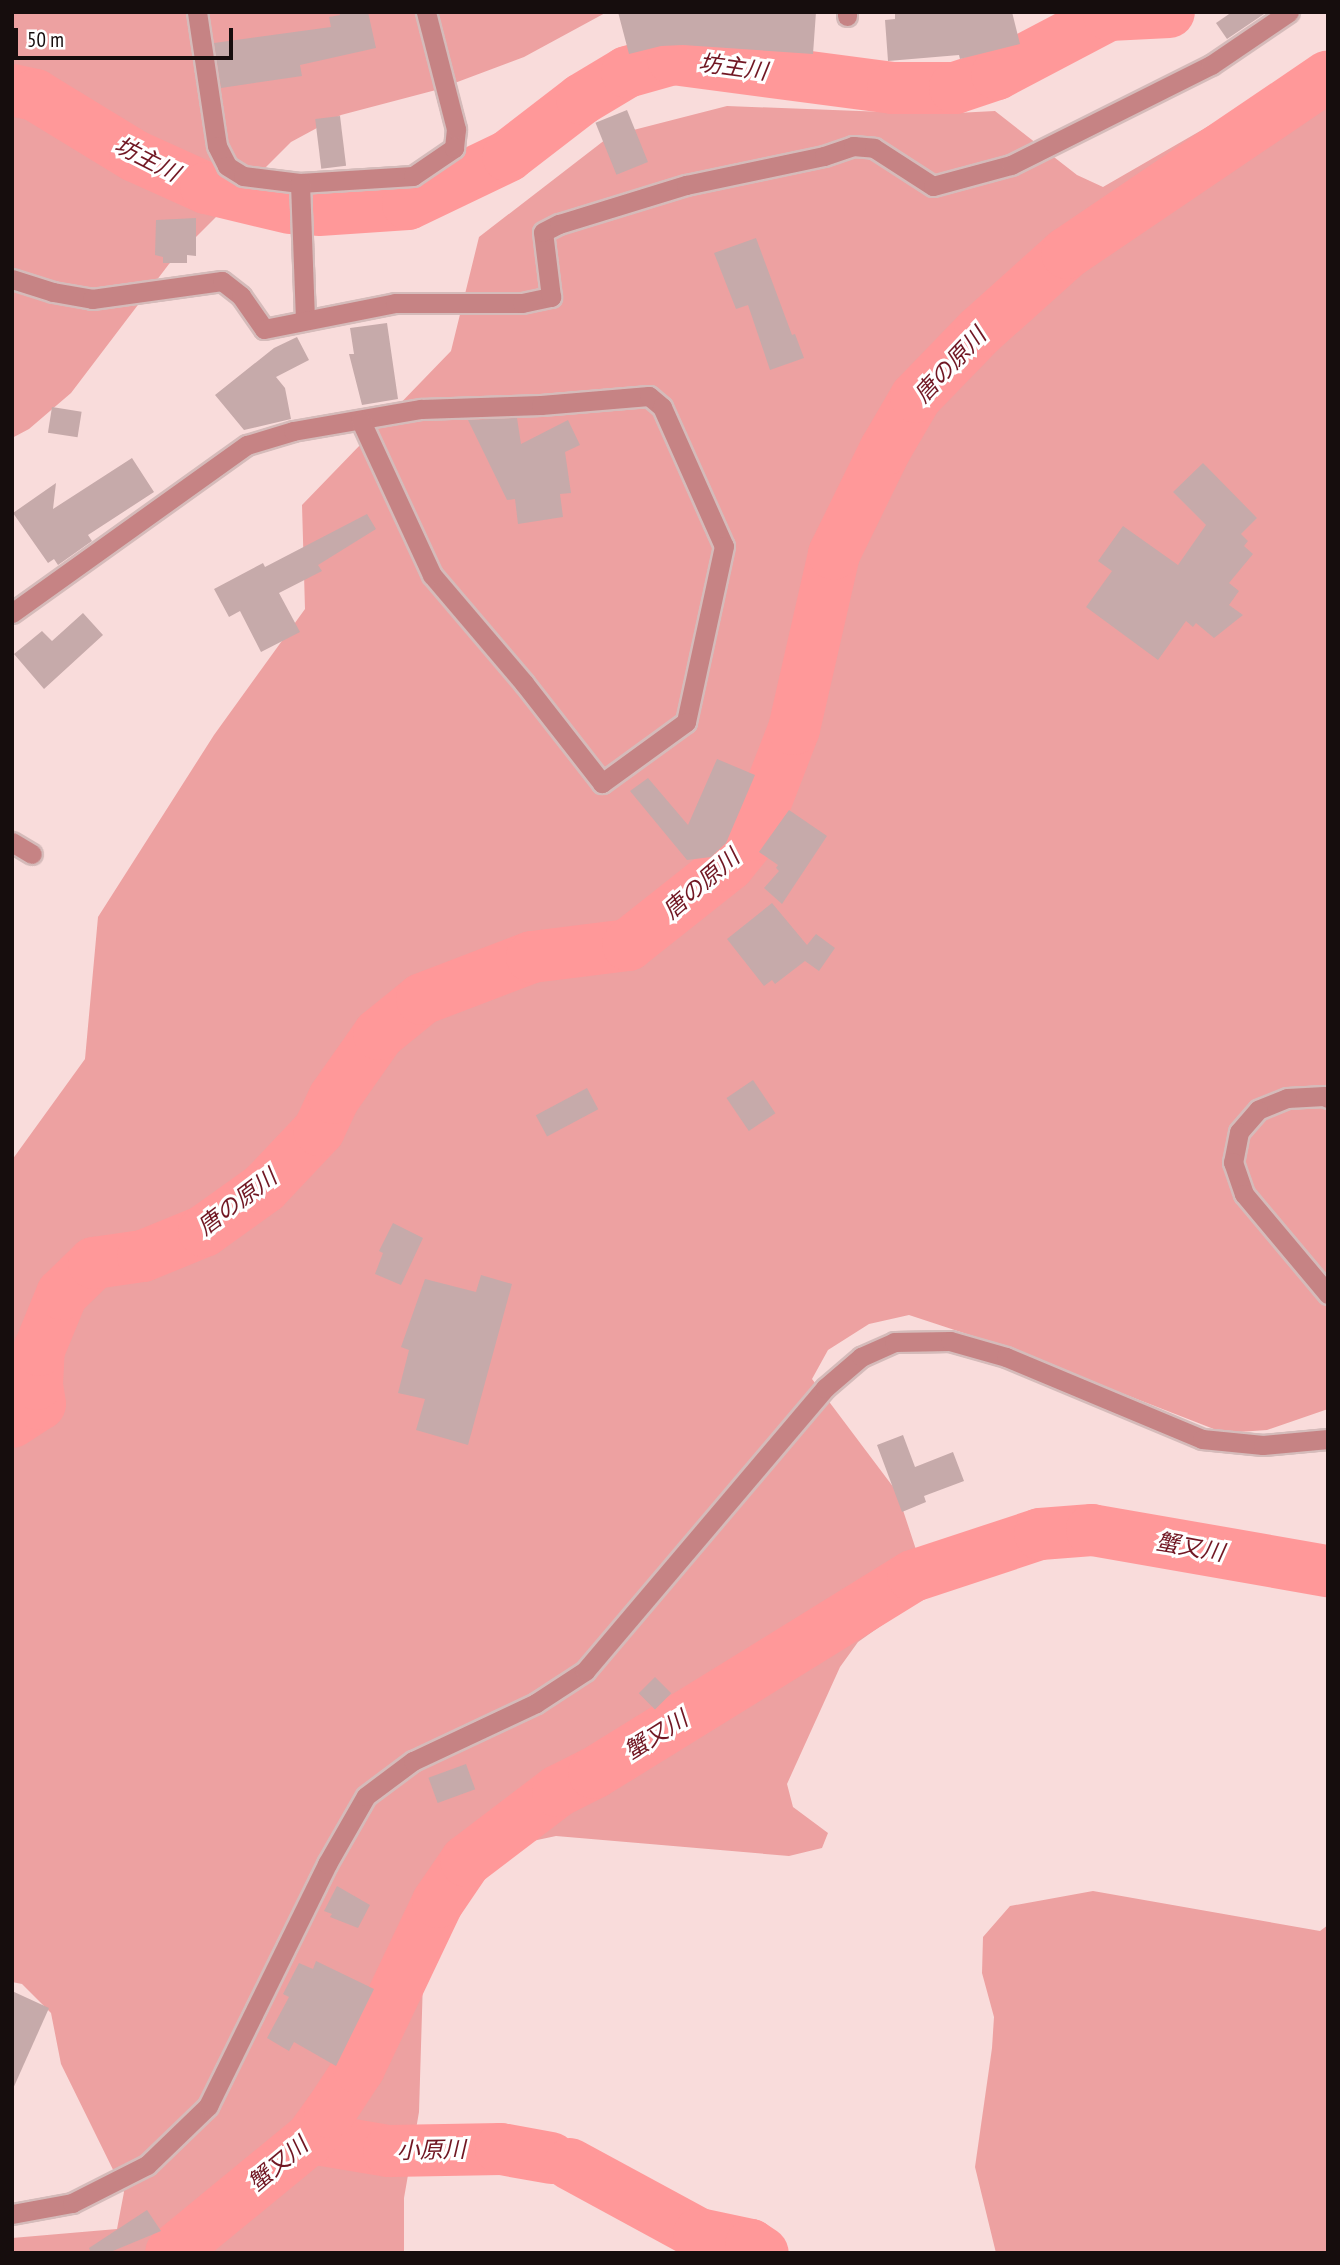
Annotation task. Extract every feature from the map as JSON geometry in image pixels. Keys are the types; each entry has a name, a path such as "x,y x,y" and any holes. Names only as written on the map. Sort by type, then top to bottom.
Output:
{"street":[{"path":"197,12 217,146 227,166 243,176 300,183 413,176 454,148 456,129 426,12"},
{"path":"12,279 53,292 92,299 222,281 241,296 264,328 305,318 395,303 522,303 551,297 543,232 559,224 686,185 824,156 853,146 874,148 933,186 1011,165 1211,65 1289,12"},
{"path":"300,183 305,318"},
{"path":"12,613 247,445 293,431 421,409 649,396 662,407 724,546 686,722 602,783 432,575 361,421"},
{"path":"12,842 32,854"},
{"path":"1328,1098 1287,1098 1258,1110 1239,1132 1233,1162 1244,1194 1328,1294"},
{"path":"12,2214 72,2203 147,2165 208,2106 327,1864 366,1796 413,1760 536,1703 584,1671 825,1388 861,1357 894,1342 950,1341 1006,1357 1202,1439 1263,1445 1328,1439"}],"shaded area":[{"path":"12,12 607,12 524,57 436,90 341,115 291,142 169,264 71,393 29,429 12,438"},
{"path":"1328,54 1328,1409 1267,1430 1224,1433 988,1341 909,1315 869,1324 828,1350 812,1379 897,1492 927,1583 916,1601 858,1642 840,1667 787,1784 793,1807 828,1833 822,1848 789,1856 556,1836 490,1850 473,1865 423,1980 419,2112 404,2198 404,2253 12,2253 12,2238 117,2229 124,2192 61,2064 51,2013 22,1984 12,1982 12,1160 85,1059 98,917 214,735 305,609 302,505 451,351 479,237 610,136 727,106 937,114 995,111 1077,175 1103,187 1323,60"},
{"path":"1093,1891 1320,1931 1328,1925 1328,2253 996,2253 975,2167 994,2017 982,1973 983,1937 1010,1906"}],"building":[{"path":"339,12 368,12 376,48 300,65 302,76 221,88 214,43 331,27 329,17 340,15"},
{"path":"618,12 816,12 813,54 683,45 661,46 629,54"},
{"path":"895,12 1012,12 1020,44 960,59 959,55 888,61 885,20 895,19"},
{"path":"1232,12 1267,12 1227,39 1216,23"},
{"path":"627,110 648,162 616,175 595,123"},
{"path":"340,116 346,166 321,169 315,119"},
{"path":"196,218 196,256 187,255 187,263 163,263 163,257 155,255 156,220"},
{"path":"756,238 792,335 795,334 804,358 770,370 748,305 736,309 714,253"},
{"path":"387,323 398,399 362,405 349,354 354,354 350,328"},
{"path":"297,337 309,360 276,377 285,388 291,419 244,430 215,395 274,348"},
{"path":"52,407 82,412 78,437 48,433"},
{"path":"517,418 521,444 568,420 580,445 565,452 571,493 560,494 563,517 518,524 515,499 507,500 468,420"},
{"path":"132,458 154,492 88,535 92,541 58,565 54,559 48,563 13,513 56,483 53,509"},
{"path":"1203,463 1257,518 1241,534 1248,541 1244,546 1253,554 1229,583 1239,591 1229,605 1243,615 1214,638 1196,623 1193,627 1186,621 1158,660 1086,607 1112,571 1098,561 1123,526 1178,565 1206,525 1173,492"},
{"path":"367,514 376,529 318,565 322,571 279,593 300,632 261,652 240,611 229,617 214,589 263,563 265,567"},
{"path":"83,613 103,635 44,689 14,654 42,631 52,641"},
{"path":"717,759 755,775 726,843 711,857 687,860 630,791 648,778 688,825"},
{"path":"789,810 827,836 782,904 764,888 779,871 776,868 778,865 759,852"},
{"path":"772,903 807,945 816,934 835,948 819,971 805,961 775,984 772,980 764,986 727,939"},
{"path":"753,1080 775,1113 749,1131 726,1098"},
{"path":"587,1088 598,1109 547,1136 536,1115"},
{"path":"393,1223 423,1238 401,1285 375,1274 383,1253 379,1251"},
{"path":"481,1275 512,1284 468,1445 416,1430 425,1399 398,1393 409,1350 401,1347 425,1279 476,1292"},
{"path":"903,1435 915,1467 953,1452 964,1481 924,1496 926,1502 902,1512 877,1445"},
{"path":"655,1677 671,1693 655,1710 639,1693"},
{"path":"466,1764 475,1789 438,1803 428,1778"},
{"path":"337,1886 370,1905 358,1928 330,1917 332,1914 324,1911"},
{"path":"316,1961 374,1989 336,2066 294,2042 289,2051 267,2038 289,1997 283,1994 299,1963 313,1969"},
{"path":"12,1991 49,2008 12,2091"},
{"path":"147,2210 161,2231 108,2253 91,2253 89,2248"}],"waterway":[{"name":"坊主川","path":"319,210 408,204 508,156 582,99 627,72 673,59 893,88 955,88 997,74 1109,15 1169,12"},
{"name":"唐の原川","path":"12,1422 40,1404 37,1384 39,1350 62,1294 94,1263 143,1256 204,1231 264,1188 319,1130 334,1098 379,1034 422,999 532,957 628,945 729,865 753,835 794,729 834,554 885,450 916,397 980,331 1067,253 1328,76"},
{"name":"坊主川","path":"12,90 35,95 135,156 206,188 290,208"},
{"name":"蟹又川","path":"171,2253 311,2138 359,2068 438,1902 466,1861 558,1791 594,1773 913,1576 1040,1534 1092,1530 1328,1571"},
{"name":"小原川","path":"311,2138 389,2151 501,2149 551,2158"},
{"name":"小原川","path":"570,2164 699,2234 751,2245 763,2253"}]}
